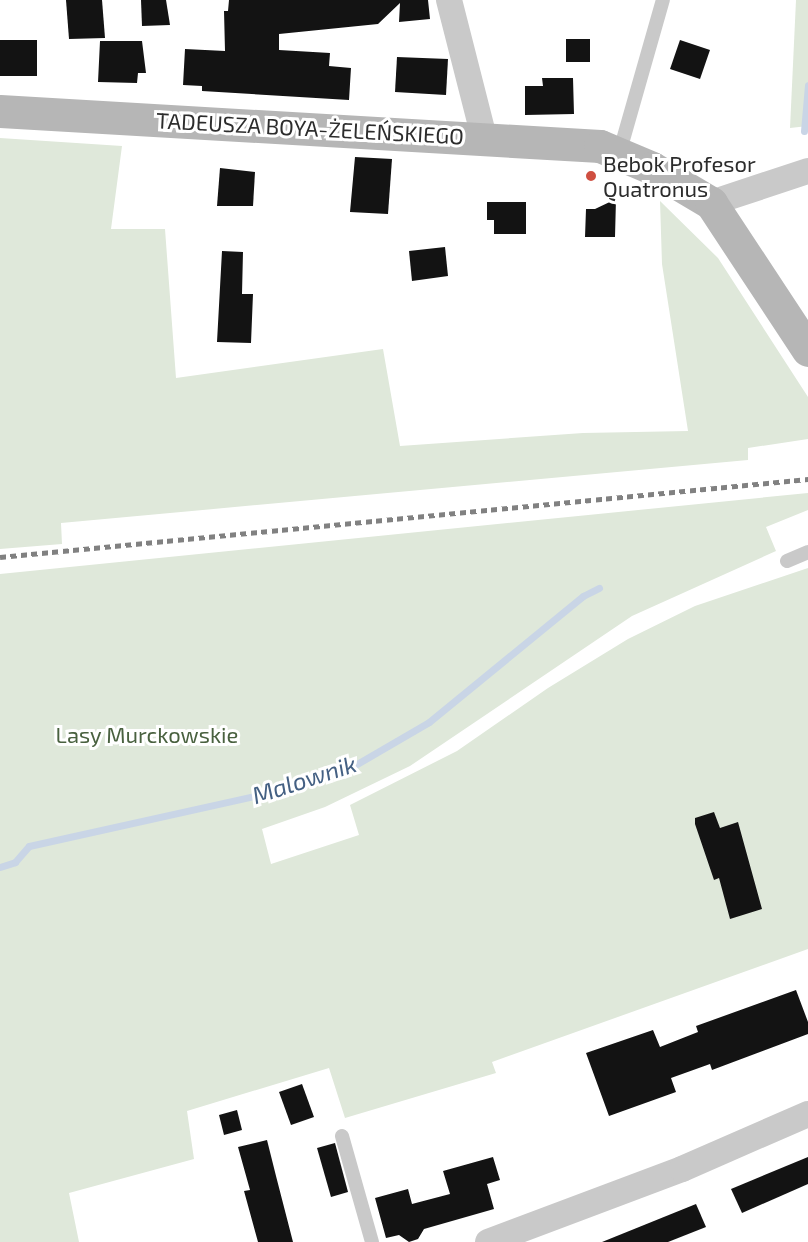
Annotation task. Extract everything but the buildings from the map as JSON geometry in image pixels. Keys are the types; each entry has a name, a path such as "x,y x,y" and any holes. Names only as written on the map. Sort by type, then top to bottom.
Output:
{"street":[{"path":"449,0 484,136"},
{"name":"TADEUSZA BOYA-ŻELEŃSKIEGO","path":"0,111 484,136 600,146 652,168 711,203 808,350"},
{"path":"711,203 808,171"},
{"path":"488,1242 671,1173 808,1114"}],"lane":[{"path":"619,154 663,0"},
{"path":"787,561 808,552"},
{"path":"342,1136 372,1242"}],"green space":[{"path":"796,0 808,0 808,126 790,128"},
{"path":"0,138 122,146 111,229 165,229 176,378 383,349 400,446 583,433 688,431 662,264 660,201 718,258 808,397 808,439 748,448 748,460 61,523 62,544 0,549"},
{"name":"Lasy Murckowskie","path":"808,493 808,510 766,527 776,551 632,616 410,766 325,807 262,829 271,864 359,835 350,805 457,751 548,688 628,639 695,606 808,568 808,949 492,1062 496,1073 345,1118 329,1068 187,1111 194,1159 69,1193 79,1242 0,1242 0,574"}],"waterway":[{"name":"Malownik","path":"804,131 808,85"},
{"name":"Malownik","path":"0,867 15,862 29,846 290,788 350,768 429,722 583,596 599,588"}],"railway":[{"path":"0,557 808,479"}],"place":[{"name":"Bebok Profesor Quatronus","path":"591,176"}]}
